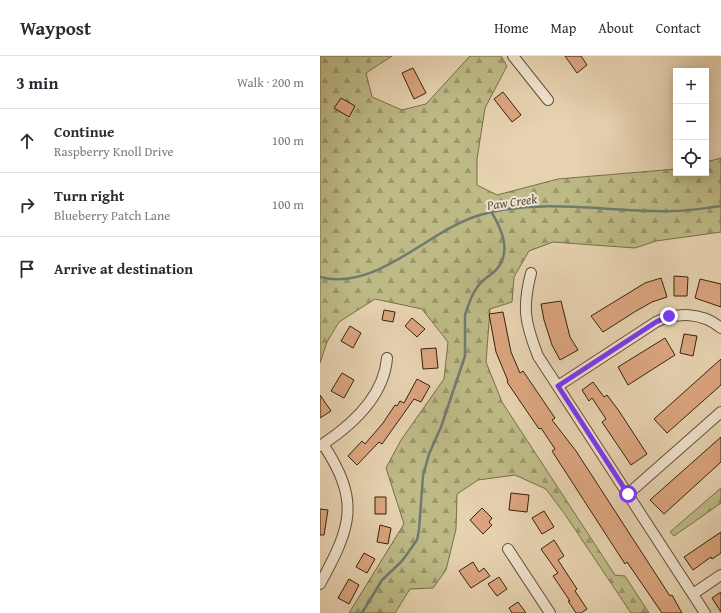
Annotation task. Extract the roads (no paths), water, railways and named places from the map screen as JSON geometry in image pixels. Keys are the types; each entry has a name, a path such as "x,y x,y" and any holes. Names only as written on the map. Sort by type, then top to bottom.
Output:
{"street":[{"path":"513,56 548,100"},
{"path":"531,273 525,302 527,328 538,356 705,613"},
{"path":"558,386 656,322 669,316 690,315 704,318 721,328"},
{"path":"320,584 341,543 348,512 346,489 342,476 322,445 347,426 374,395 386,372 387,358"},
{"path":"628,494 721,412"},
{"path":"508,549 550,613"},
{"path":"693,594 721,575"}],"waterway":[{"name":"Paw Creek","path":"320,277 341,279 362,276 382,268 441,233 461,223 480,215 504,210 552,206 673,211 721,206"},
{"path":"362,613 382,580 402,561 417,540 423,476 429,454 441,427 465,356 465,315 470,300 476,289 482,281 496,270 504,256 504,241 492,213"}]}
